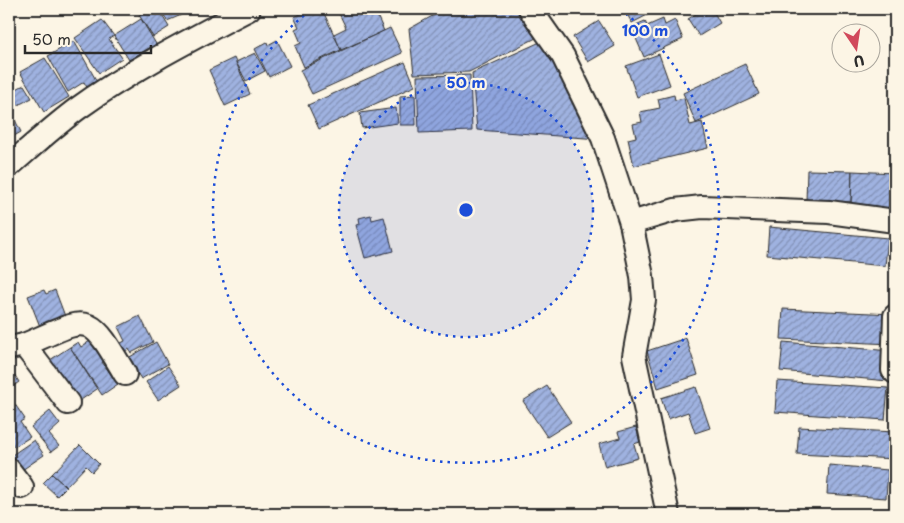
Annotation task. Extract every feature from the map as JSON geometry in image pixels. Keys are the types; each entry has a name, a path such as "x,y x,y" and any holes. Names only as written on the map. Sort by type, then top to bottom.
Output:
{"street":[{"path":"9,166 76,110 107,89 151,61 249,9"},
{"path":"530,9 563,56 603,138 631,223 642,276 644,300 635,345 636,371 668,514"},
{"path":"631,223 674,210 702,207 829,212 895,221"},
{"path":"895,316 893,370 895,372"},
{"path":"68,403 16,347 70,325 84,323 100,333 125,374"}],"building":[{"path":"150,9 158,9 169,27 153,37 139,15"},
{"path":"161,9 175,9 179,16 167,21"},
{"path":"175,9 192,9 179,16"},
{"path":"312,9 322,9 341,50 304,67 295,46 301,43 295,29 299,27 294,17"},
{"path":"337,9 374,9 384,31 341,50 334,34 346,28"},
{"path":"445,9 517,9 536,38 469,72 414,74 409,29"},
{"path":"624,9 659,9 632,23"},
{"path":"704,9 712,9 720,23 699,36 688,19"},
{"path":"141,19 156,44 129,60 114,36"},
{"path":"663,19 665,25 675,20 683,39 644,57 631,27 645,21 647,26"},
{"path":"102,20 114,36 109,39 122,58 99,73 75,38"},
{"path":"599,21 615,46 588,62 573,37"},
{"path":"390,28 402,53 312,94 300,70"},
{"path":"549,38 599,139 477,130 472,73"},
{"path":"277,40 290,66 269,77 255,49 267,42 268,45"},
{"path":"74,41 100,87 90,93 84,82 68,92 48,56"},
{"path":"255,53 265,71 246,81 236,62"},
{"path":"659,54 670,85 637,97 626,66"},
{"path":"45,58 69,97 44,112 20,72"},
{"path":"234,58 250,94 225,106 209,70"},
{"path":"405,62 415,86 319,129 308,105"},
{"path":"745,64 759,94 696,123 683,93"},
{"path":"470,75 472,131 419,133 417,76"},
{"path":"24,85 32,98 10,109 9,93"},
{"path":"415,95 416,125 400,125 400,96"},
{"path":"674,95 675,100 684,98 690,125 702,122 708,148 634,166 628,139 636,137 633,124 642,122 640,112 660,108 658,99"},
{"path":"9,108 21,132 9,139"},
{"path":"396,108 398,123 362,128 360,113"},
{"path":"807,170 852,171 851,202 806,201"},
{"path":"852,171 895,173 895,208 851,207"},
{"path":"371,215 372,220 384,217 393,251 365,258 356,225 360,224 359,218"},
{"path":"769,227 888,238 885,266 767,255"},
{"path":"44,290 46,294 55,290 68,324 43,334 28,296"},
{"path":"783,309 893,314 892,344 781,339"},
{"path":"140,316 153,342 131,353 129,349 121,353 117,345 125,341 118,327"},
{"path":"686,338 698,375 658,388 647,351"},
{"path":"90,341 92,345 96,342 107,359 102,362 118,384 102,395 70,347 78,342 81,347"},
{"path":"156,342 168,364 141,379 128,358"},
{"path":"783,342 891,351 888,381 780,371"},
{"path":"70,347 97,389 78,402 50,360"},
{"path":"9,366 19,382 9,389"},
{"path":"168,366 181,385 158,400 146,382"},
{"path":"777,381 888,388 885,420 775,412"},
{"path":"547,386 571,422 547,437 523,401"},
{"path":"696,387 710,428 695,433 688,412 668,419 661,398"},
{"path":"14,403 25,419 20,422 30,437 14,447 9,439 9,406"},
{"path":"50,411 60,424 49,434 59,446 51,452 31,427"},
{"path":"636,427 640,442 634,444 638,458 605,467 599,444 620,438 618,432"},
{"path":"799,427 895,432 895,459 797,454"},
{"path":"34,440 44,455 22,470 12,455"},
{"path":"80,445 99,464 92,472 86,466 66,487 52,474"},
{"path":"829,465 888,470 886,498 827,494"},
{"path":"52,474 66,487 57,496 43,483"},
{"path":"834,510 895,511 895,514 833,514"}]}
